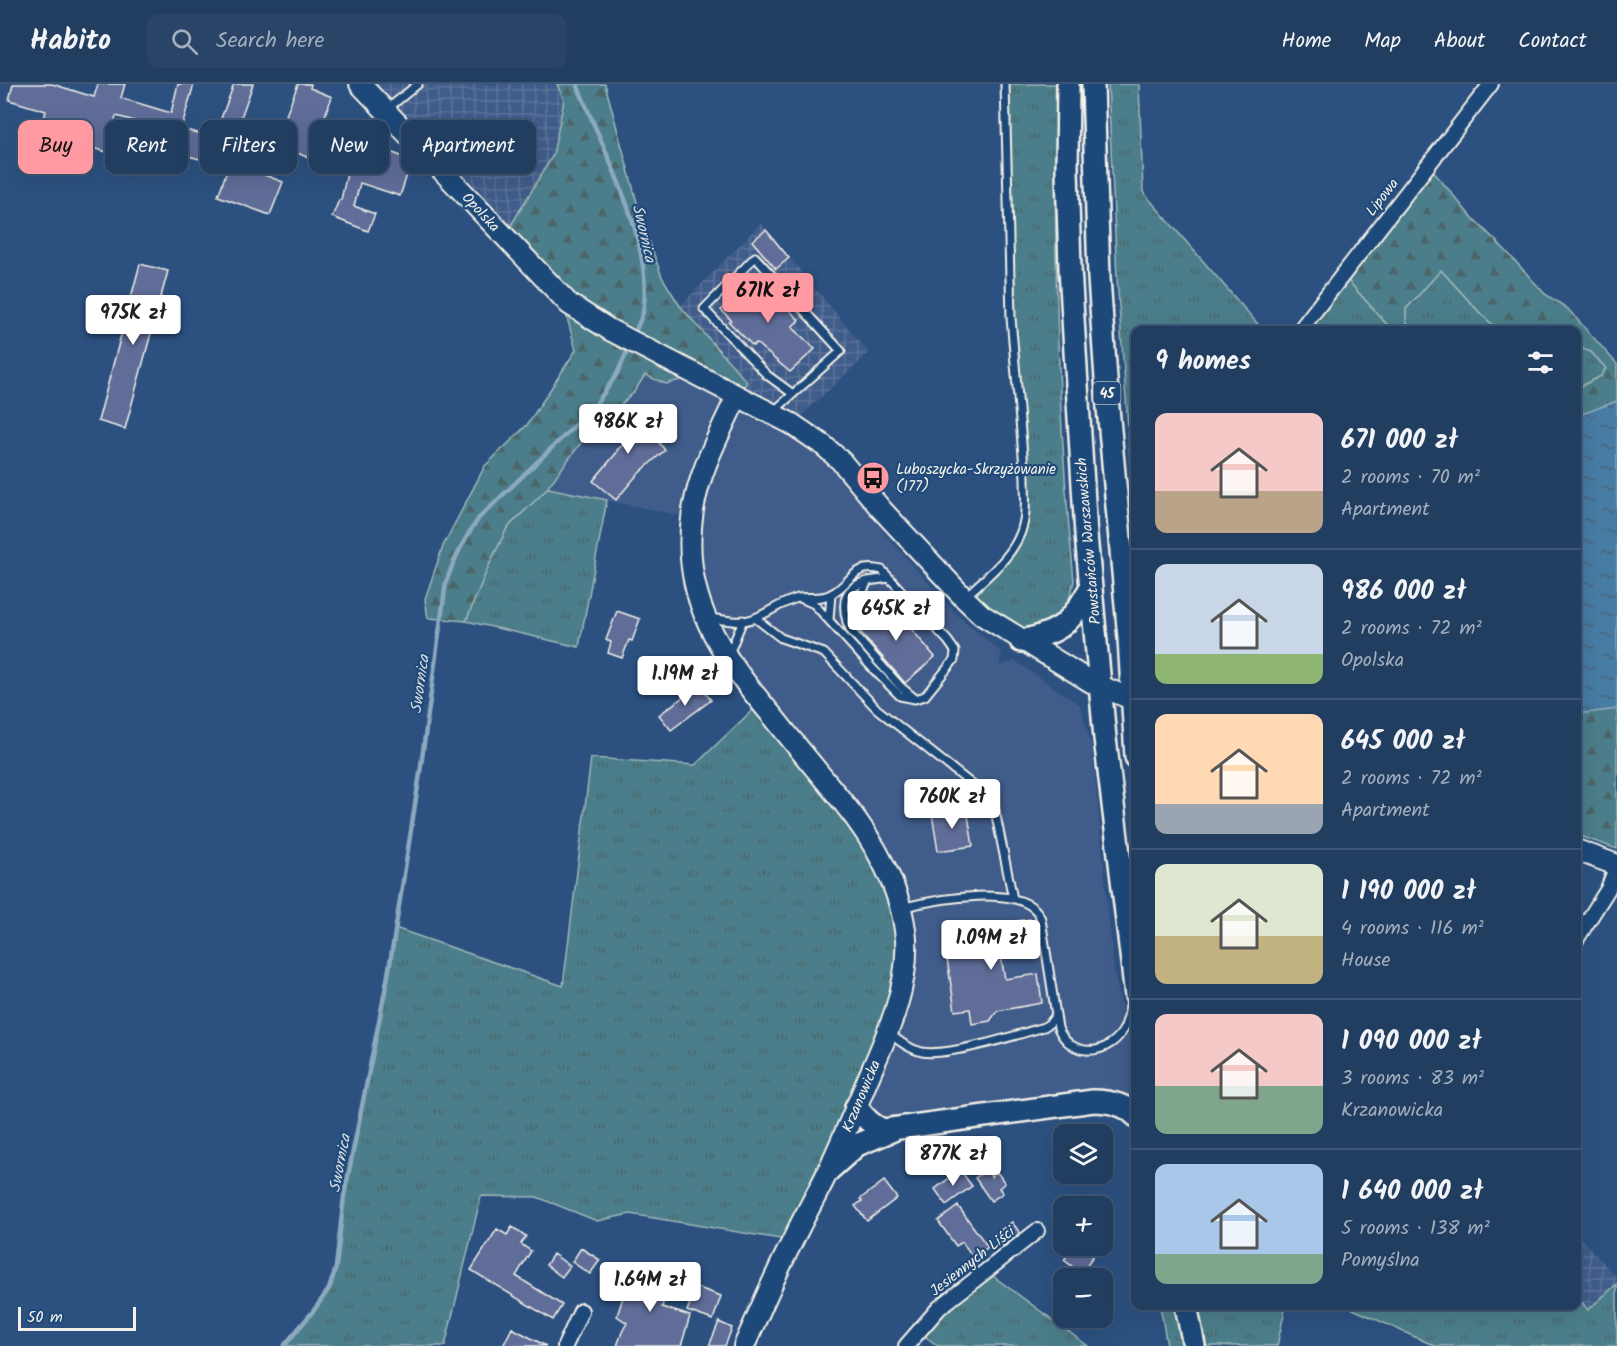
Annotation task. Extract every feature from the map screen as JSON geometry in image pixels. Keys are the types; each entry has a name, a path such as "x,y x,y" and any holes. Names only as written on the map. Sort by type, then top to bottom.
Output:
{"main road":[{"name":"Powstańców Warszawskich","path":"1068,84 1067,170 1070,268 1086,535 1131,956"},
{"name":"45","path":"1093,84 1101,301 1108,408 1131,634"},
{"path":"1021,640 1050,634 1068,622 1092,587"},
{"path":"856,1107 875,1127 884,1130 1093,1101 1111,1102 1131,1112"},
{"path":"829,1170 857,1145 894,1129"},
{"path":"1187,1310 1194,1346"}],"street":[{"name":"Opolska","path":"360,84 561,296 589,318 610,330 807,434 841,461 881,509 963,598 982,615 1101,686 1131,700"},
{"name":"Lipowa","path":"1303,326 1491,84"},
{"name":"Krzanowicka","path":"737,396 703,471 693,508 691,538 693,569 705,618 727,659 867,835 890,879 900,909 906,940 903,979 887,1032 829,1170 792,1241 744,1346"},
{"path":"1581,852 1617,865 1608,889 1581,932"},
{"name":"Jesiennych Liści","path":"906,1346 939,1308 1037,1231"},
{"path":"565,1346 581,1311"}],"lane":[{"path":"386,110 418,84"},
{"path":"963,598 1011,552 1023,524 1025,503 1025,478 1011,318 1005,84"},
{"path":"771,414 841,351 754,257 704,309 767,375 793,394"},
{"path":"705,618 736,621 755,618 785,602 800,598 819,598 831,594 861,570 871,568 882,570 955,651 954,660 925,696 915,699 900,696 814,604 800,598"},
{"path":"889,578 855,584 849,590 843,610 851,631 886,671 915,699"},
{"path":"846,622 868,581"},
{"path":"829,620 831,594"},
{"path":"755,618 781,638 824,653 877,709 993,801 1013,899"},
{"path":"727,659 743,620"},
{"path":"900,909 928,901 957,897 1013,899 1025,902 1038,911 1058,1028 1067,1043 1082,1051 1097,1049 1121,1034 1131,1008"},
{"path":"887,1032 916,1050 946,1052 1044,1027 1056,1015"}],"shaded area":[{"path":"360,84 557,84 564,100 553,155 504,237 445,174 536,174 536,120 401,120 401,128"},
{"path":"761,223 869,353 792,424 737,396 680,306"},
{"path":"645,375 698,375 737,396 855,477 868,512 956,614 1002,653 999,666 1015,661 1080,705 1092,748 1114,970 1131,1052 1131,1112 1127,1108 894,1129 856,1107 906,958 710,630 692,518 548,488 580,444 633,392"},
{"path":"1581,1238 1617,1278 1617,1284 1588,1310 1581,1301"}],"green space":[{"path":"557,84 605,84 642,221 662,277 680,306 747,382 737,396 698,375 666,384 645,375 634,392 580,444 545,491 507,528 466,621 428,618 425,599 443,546 485,466 527,425 576,350 561,296 504,237 553,155 564,100"},
{"path":"1005,84 1057,84 1056,270 1060,395 1074,581 1067,604 1058,616 1044,624 1025,628 1003,620 975,597 1019,537 1025,503 1017,405"},
{"path":"1108,84 1139,84 1143,192 1260,326 1131,326 1131,467 1117,278"},
{"path":"1426,167 1434,172 1468,213 1545,294 1567,308 1617,364 1617,401 1581,414 1581,386 1601,376 1606,368 1591,352 1581,348 1581,326 1494,326 1441,270 1406,309 1408,326 1388,326 1343,275"},
{"path":"1441,270 1494,326 1408,326 1406,309"},
{"path":"1343,275 1388,326 1303,326"},
{"path":"1581,348 1591,352 1606,368 1602,376 1581,386"},
{"path":"548,488 607,500 579,647 466,621 507,528"},
{"path":"760,703 890,879 903,979 792,1241 630,1214 597,1221 537,1197 481,1196 445,1346 284,1346 329,1289 336,1267 344,1196 360,1123 395,928 563,986 591,758 695,765"},
{"path":"1617,709 1617,849 1581,836 1581,714"},
{"path":"986,1271 1053,1320 1053,1328 1064,1328 1088,1346 938,1346 918,1331"},
{"path":"1617,1284 1617,1346 1435,1346 1355,1310 1581,1310 1581,1301 1588,1310"},
{"path":"1161,1310 1285,1310 1277,1346 1167,1346"}],"water":[{"path":"1617,401 1617,709 1581,714 1581,414"}],"building":[{"path":"13,84 52,84 94,97 98,84 125,84 121,98 171,113 178,84 194,84 184,120 131,120 116,116 115,120 105,120 105,151 93,148 93,120 43,120 46,111 9,100"},
{"path":"234,84 253,84 240,120 220,120"},
{"path":"298,84 311,84 310,88 332,97 323,120 309,120 309,158 297,153 297,120 284,120"},
{"path":"188,131 200,134 200,159 188,156"},
{"path":"389,147 391,148 390,152 401,156 401,174 407,174 400,196 360,183 354,206 375,214 368,231 332,217 341,200 347,174 389,174"},
{"path":"226,174 262,174 283,182 270,215 218,196"},
{"path":"766,230 789,258 776,269 752,241"},
{"path":"140,264 168,271 125,429 98,421"},
{"path":"756,276 799,320 792,327 815,349 790,372 756,343 753,346 729,322 731,320 721,310"},
{"path":"630,409 665,450 637,475 616,500 593,481 624,444 609,427"},
{"path":"887,600 935,657 905,683 856,627"},
{"path":"617,611 640,619 632,641 629,640 622,658 608,653 611,642 606,640"},
{"path":"699,685 711,700 671,730 659,715"},
{"path":"967,809 973,846 938,851 932,814"},
{"path":"1030,919 1034,947 1000,952 1005,979 1038,974 1042,1003 997,1011 990,1021 972,1024 970,1009 955,1011 947,959 961,930"},
{"path":"960,1170 972,1186 946,1205 935,1189"},
{"path":"986,1170 991,1177 997,1172 1005,1183 999,1188 1003,1193 991,1201 975,1178"},
{"path":"884,1181 897,1198 867,1221 855,1206 862,1201 860,1199"},
{"path":"958,1206 988,1247 974,1258 962,1242 956,1246 938,1221"},
{"path":"1012,1222 1020,1233 1003,1246 994,1235"},
{"path":"512,1227 526,1236 521,1244 531,1251 516,1276 562,1305 553,1320 471,1270 497,1229 507,1235"},
{"path":"581,1248 600,1260 590,1274 572,1262"},
{"path":"553,1254 570,1266 562,1277 546,1265"},
{"path":"1067,1256 1093,1256 1085,1268 1074,1268 1064,1260"},
{"path":"638,1266 671,1276 662,1307 690,1316 681,1346 617,1346 627,1323 617,1316 624,1294 629,1295"},
{"path":"696,1287 721,1296 713,1320 687,1311"},
{"path":"719,1322 732,1328 725,1346 709,1346"},
{"path":"512,1328 546,1346 503,1346"}],"waterway":[{"name":"Swornica","path":"577,84 624,196 641,256 645,284 643,312 633,337"},
{"name":"Swornica","path":"284,1346 329,1289 336,1267 344,1196 388,976 420,773 446,582 460,549 479,518 594,407 617,374 630,345"}],"place":[{"name":"Luboszycka-Skrzyżowanie (177)","path":"873,478"}]}
